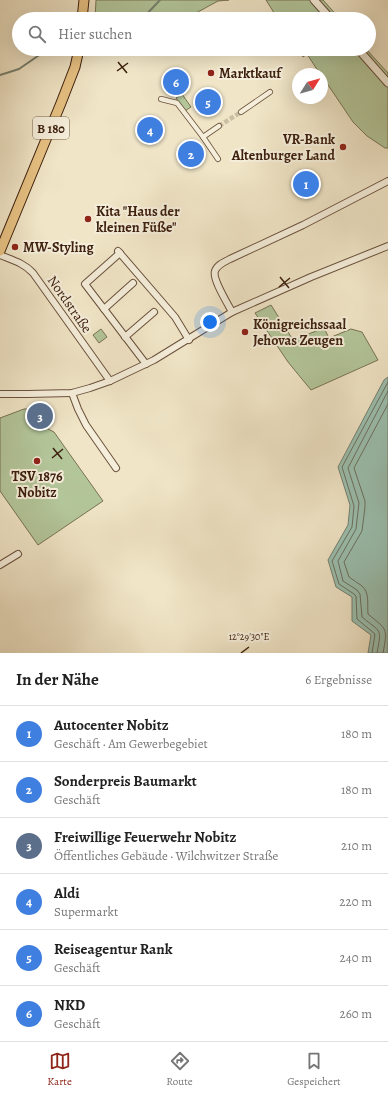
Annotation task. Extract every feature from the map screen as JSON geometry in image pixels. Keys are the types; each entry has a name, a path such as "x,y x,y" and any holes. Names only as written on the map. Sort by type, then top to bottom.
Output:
{"main road":[{"path":"83,12 84,0"},
{"name":"B 180","path":"0,251 61,103 77,56"}],"street":[{"path":"314,0 325,12"},
{"path":"364,56 388,83"},
{"path":"241,112 270,92"},
{"path":"161,99 177,103 218,159"},
{"path":"203,137 219,126"},
{"path":"232,312 215,279 215,272 220,264 303,225 388,181"},
{"path":"0,394 72,393 110,381 154,360 189,340 232,312 311,277 388,246"},
{"path":"146,364 85,284 118,251 175,317 189,340"},
{"name":"Nordstraße","path":"0,255 23,265 33,273 110,381"},
{"path":"104,308 133,283"},
{"path":"125,337 154,312"},
{"path":"72,393 86,425 116,468"},
{"path":"0,565 18,554"}],"shaded area":[{"path":"96,0 229,0 218,1 198,12 95,12"},
{"path":"266,0 310,0 321,12 274,12"},
{"path":"319,0 323,0 334,12 330,12"},
{"path":"308,56 360,56 388,87 388,148 385,148 367,136 353,122 328,85 328,68 316,68"},
{"path":"368,56 372,56 388,73 388,78"},
{"path":"182,94 191,107 185,111 176,98"},
{"path":"271,305 293,340 324,328 329,338 351,329 362,332 378,360 311,390 288,362 255,313"},
{"path":"101,329 107,337 99,343 93,335"},
{"name":"TSV 1876 Nobitz","path":"24,409 35,409 36,422 44,422 48,429 54,432 103,501 38,545 0,491 0,418"}],"water":[{"path":"388,377 388,653 368,653 371,635 352,621 352,597 336,587 328,560 348,525 350,505 338,467 384,380"}],"waterway":[{"path":"149,12 160,0"},
{"path":"0,75 19,69 38,56"}],"tunnel":[{"path":"219,126 241,112"}],"place":[{"name":"Marktkauf","path":"211,73"},
{"name":"NKD","path":"176,82"},
{"name":"Reiseagentur Rank","path":"208,102"},
{"name":"Aldi","path":"150,130"},
{"name":"VR-Bank Altenburger Land","path":"343,147"},
{"name":"Sonderpreis Baumarkt","path":"191,154"},
{"name":"Autocenter Nobitz","path":"306,184"},
{"name":"Kita \"Haus der kleinen Füße\"","path":"88,219"},
{"name":"MW-Styling","path":"15,247"},
{"name":"Königreichssaal Jehovas Zeugen","path":"245,332"},
{"name":"Freiwillige Feuerwehr Nobitz","path":"40,416"},
{"name":"TSV 1876 Nobitz","path":"37,461"}]}
